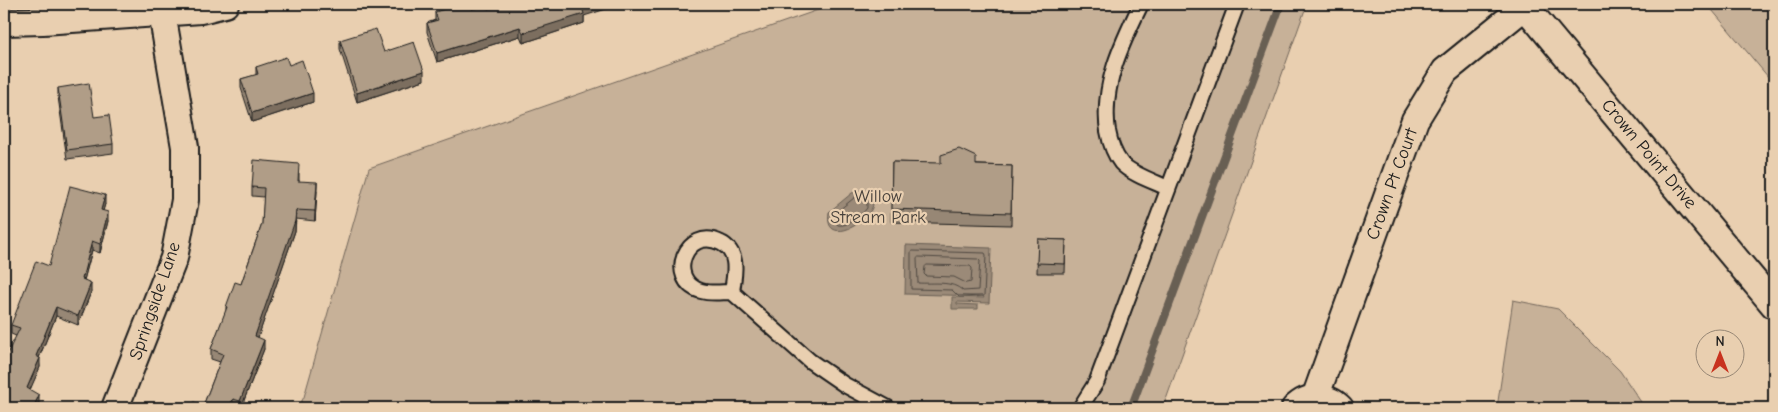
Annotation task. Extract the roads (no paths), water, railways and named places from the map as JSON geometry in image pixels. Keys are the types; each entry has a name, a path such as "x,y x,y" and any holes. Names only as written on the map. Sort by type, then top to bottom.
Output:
{"street":[{"path":"4,22 43,22 201,10 225,4"},
{"name":"Crown Point Drive","path":"1524,5 1774,305"},
{"name":"Crown Pt Court","path":"1305,403 1415,120 1445,71 1524,5"},
{"name":"Springside Lane","path":"115,408 174,258 185,200 185,147 162,12"},
{"name":"Crown Pt Court","path":"1305,403 1326,399 1340,408"}],"lane":[{"path":"1141,4 1123,40 1109,85 1106,116 1111,145 1122,164 1140,176 1168,188"},
{"path":"1080,408 1097,381 1236,4"},
{"path":"732,292 734,260 729,249 716,240 707,239 698,241 691,246 682,262 686,280 693,287 701,291 732,292 810,361 888,408"}],"water":[{"path":"858,191 870,196 873,205 868,214 859,223 848,229 837,231 830,225 829,212 852,193"},
{"path":"906,245 991,248 989,303 957,302 957,304 978,305 978,309 952,309 952,297 984,298 983,296 905,294"}],"waterway":[{"path":"1131,408 1281,4"}],"park label":[{"name":"Willow Stream Park","path":"878,206"}]}
